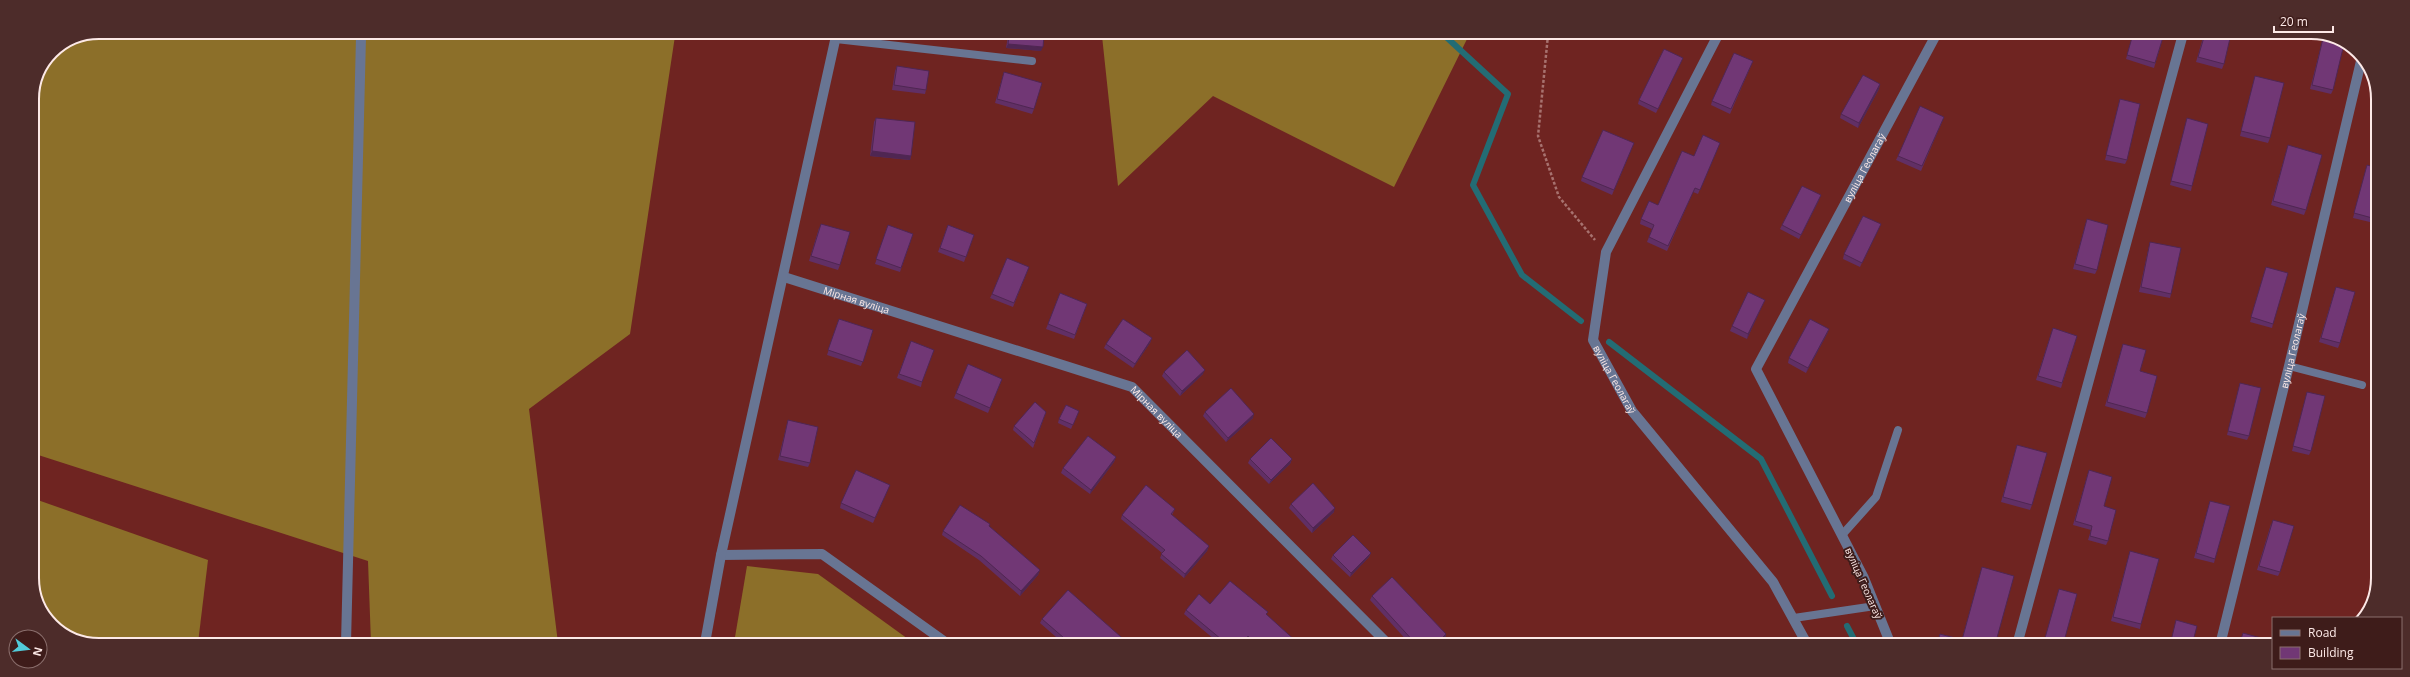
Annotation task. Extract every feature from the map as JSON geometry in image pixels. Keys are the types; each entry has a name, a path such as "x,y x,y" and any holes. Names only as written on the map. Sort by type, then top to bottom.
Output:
{"street":[{"path":"346,638 361,39"},
{"path":"706,638 721,555 784,277 836,39"},
{"name":"вуліца Геолагаў","path":"1716,39 1606,252 1593,340 1632,411 1773,582 1804,638"},
{"name":"вуліца Геолагаў","path":"1888,638 1864,578 1756,369 1934,39"},
{"path":"2019,638 2183,39"},
{"name":"вуліца Геолагаў","path":"2222,638 2289,366 2360,65"},
{"name":"Мірная вуліца","path":"784,277 1132,387 1382,638"},
{"path":"721,555 822,554 940,638"}],"lane":[{"path":"852,39 1032,61"},
{"path":"2289,366 2362,385"},
{"path":"1842,535 1876,497 1898,430"},
{"path":"1794,618 1875,606"}],"path":[{"path":"1548,39 1538,136 1559,197 1606,252"}],"shaded area":[{"path":"99,39 675,39 630,334 529,409 557,638 371,638 368,561 39,455 39,99 40,87 49,66 66,49 87,40"},
{"path":"1102,39 1467,39 1394,187 1213,96 1118,186"},
{"path":"39,500 208,560 199,638 99,638 83,636 59,623 51,615 42,597 39,582"},
{"path":"747,566 818,574 907,638 735,638"}],"building":[{"path":"1009,39 1044,39 1043,47 1008,44"},
{"path":"2132,39 2162,39 2155,63 2127,55"},
{"path":"2203,39 2230,39 2224,64 2198,57"},
{"path":"2322,40 2343,48 2333,90 2312,85"},
{"path":"1664,49 1683,58 1658,109 1639,100"},
{"path":"1734,53 1753,61 1731,109 1712,101"},
{"path":"897,66 929,71 926,90 894,85"},
{"path":"1004,72 1042,83 1034,109 997,99"},
{"path":"1863,75 1880,84 1859,123 1841,114"},
{"path":"2255,76 2284,83 2270,138 2241,131"},
{"path":"2120,99 2140,104 2127,160 2106,155"},
{"path":"1920,106 1944,117 1922,166 1898,156"},
{"path":"876,118 915,122 911,156 872,151"},
{"path":"2187,118 2208,124 2192,186 2171,181"},
{"path":"1603,130 1634,143 1614,190 1582,177"},
{"path":"1703,135 1720,143 1700,190 1695,188 1668,246 1649,237 1654,225 1641,219 1649,201 1658,205 1682,151 1694,156"},
{"path":"2288,145 2322,155 2306,210 2273,201"},
{"path":"2367,165 2371,166 2371,218 2354,213"},
{"path":"1802,186 1821,195 1801,235 1782,225"},
{"path":"1863,216 1881,224 1862,263 1844,254"},
{"path":"2087,219 2108,225 2097,270 2075,264"},
{"path":"821,224 850,232 840,265 811,256"},
{"path":"888,225 913,234 901,268 876,259"},
{"path":"948,225 974,235 966,257 940,248"},
{"path":"2150,242 2181,248 2171,294 2141,287"},
{"path":"1007,258 1029,267 1014,303 992,294"},
{"path":"2266,267 2288,273 2273,324 2251,317"},
{"path":"2336,287 2355,292 2340,343 2321,338"},
{"path":"1748,292 1765,300 1748,334 1732,326"},
{"path":"1060,293 1087,304 1075,335 1048,324"},
{"path":"839,319 873,330 863,362 828,350"},
{"path":"1123,319 1152,338 1135,364 1106,344"},
{"path":"1810,319 1829,329 1808,368 1789,358"},
{"path":"2053,328 2077,336 2062,383 2038,376"},
{"path":"911,341 934,350 922,382 899,374"},
{"path":"2123,344 2146,350 2140,371 2157,376 2147,413 2107,402"},
{"path":"1187,350 1205,370 1182,391 1164,372"},
{"path":"968,364 1002,379 990,408 956,393"},
{"path":"2240,383 2261,388 2249,436 2228,431"},
{"path":"1231,388 1254,414 1228,438 1205,412"},
{"path":"2307,392 2325,396 2311,451 2293,446"},
{"path":"1035,402 1046,412 1034,443 1014,426"},
{"path":"1066,405 1079,411 1073,425 1059,419"},
{"path":"788,420 818,427 810,463 780,456"},
{"path":"1088,436 1116,457 1091,490 1063,468"},
{"path":"1271,438 1292,459 1271,480 1250,459"},
{"path":"2017,445 2047,453 2032,505 2003,497"},
{"path":"856,470 890,485 875,518 841,503"},
{"path":"2089,470 2112,477 2104,506 2116,510 2108,541 2090,536 2092,526 2075,521"},
{"path":"1313,483 1335,508 1313,528 1291,504"},
{"path":"1146,485 1175,509 1171,514 1209,546 1185,574 1161,554 1165,550 1122,515"},
{"path":"2210,501 2230,506 2215,559 2196,553"},
{"path":"960,505 990,524 989,526 1040,570 1021,591 981,556 943,531"},
{"path":"2273,520 2294,526 2280,572 2259,566"},
{"path":"1353,535 1371,553 1351,573 1333,555"},
{"path":"2130,551 2159,559 2141,624 2113,617"},
{"path":"1982,567 2014,576 1997,638 1963,638"},
{"path":"1392,577 1446,634 1442,638 1410,638 1372,596"},
{"path":"1230,581 1268,612 1266,614 1292,638 1250,638 1248,636 1246,638 1220,638 1186,610 1199,594 1210,604"},
{"path":"2059,589 2077,594 2065,638 2045,638"},
{"path":"1068,590 1122,638 1064,638 1042,619"},
{"path":"2176,620 2197,626 2194,638 2172,638"},
{"path":"2243,633 2261,638 2241,638"},
{"path":"1940,634 1955,638 1939,638"}],"waterway":[{"path":"1448,39 1508,94 1473,185 1522,275 1581,321"},
{"path":"1609,342 1761,459 1832,596"},
{"path":"1847,626 1853,638"}]}
